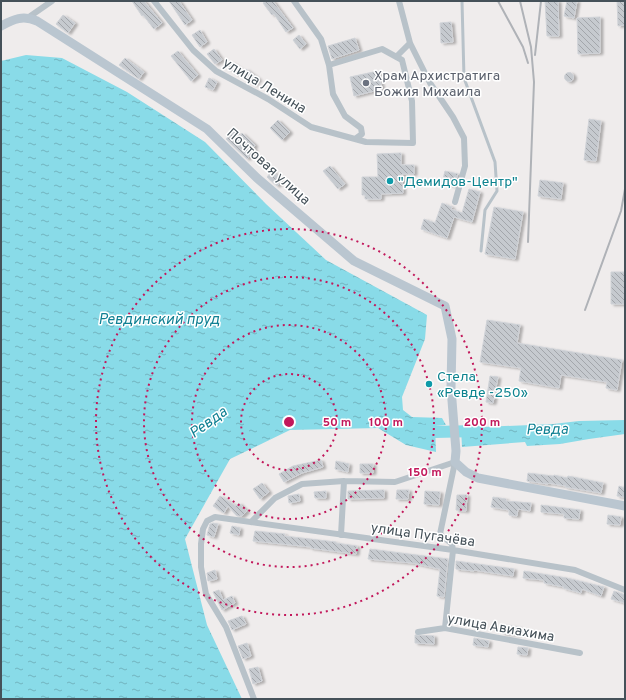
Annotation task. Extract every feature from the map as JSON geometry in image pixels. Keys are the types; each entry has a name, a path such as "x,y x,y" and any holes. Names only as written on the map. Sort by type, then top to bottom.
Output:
{"street":[{"path":"1,26 14,19 29,17 52,1"},
{"name":"улица Ленина","path":"154,1 194,50 216,71 268,99 311,127 366,142 413,143 412,101 402,60 396,57"},
{"path":"294,1 321,39 330,65 333,94 345,116 361,128 362,134 355,139"},
{"path":"400,1 410,43 430,83 453,117 464,138 465,166 455,202"},
{"name":"Почтовая улица","path":"29,17 207,129 257,178 354,261 445,306 452,339 452,388 456,451 455,462"},
{"path":"330,65 382,49 396,57 410,43"},
{"path":"250,522 275,498 302,484 344,481 395,482 455,462"},
{"path":"455,462 466,472 478,478 625,506"},
{"path":"445,628 453,550 452,544 440,534 455,462"},
{"path":"341,534 344,481"},
{"name":"улица Пугачёва","path":"254,699 226,627 206,594 201,567 201,544 203,529 207,521 215,517 453,550 575,570 625,590"},
{"name":"улица Авиахима","path":"418,632 445,628 580,653"}],"lane":[{"path":"462,1 464,78 495,162 497,191 484,210 481,251"}],"water":[{"name":"Ревдинский пруд","path":"26,55 62,58 127,92 205,142 266,204 326,260 427,315 425,339 402,397 403,410 412,417 442,418 446,425 435,426 436,452 406,445 378,428 290,430 230,459 185,539 207,625 242,699 1,699 1,61"},
{"path":"625,420 625,434 560,444 527,446 525,442 462,447 461,428 553,424 579,421"}],"building":[{"path":"132,1 144,1 162,23 154,29 143,15 142,16"},
{"path":"169,1 179,1 192,20 185,25"},
{"path":"266,1 273,1 293,28 286,32 274,14 272,15 263,3"},
{"path":"545,1 558,1 559,36 547,36"},
{"path":"567,1 577,1 574,18 564,16"},
{"path":"617,1 625,1 625,25 618,26"},
{"path":"63,15 75,23 68,33 56,24"},
{"path":"600,17 600,53 578,54 577,18"},
{"path":"451,22 453,42 441,43 440,23"},
{"path":"200,30 207,42 200,47 192,35"},
{"path":"299,35 306,44 300,49 293,40"},
{"path":"355,38 359,50 332,59 328,46"},
{"path":"214,49 222,60 215,64 207,54"},
{"path":"178,51 198,75 191,81 171,56"},
{"path":"125,58 144,72 139,79 119,65"},
{"path":"231,62 244,71 246,69 259,79 254,85 227,67"},
{"name":"Храм Архистратига Божия Михаила","path":"378,71 382,89 354,96 350,77"},
{"path":"569,72 574,77 569,82 564,77"},
{"path":"209,78 217,82 213,90 205,87"},
{"path":"589,119 601,121 596,161 584,160"},
{"path":"278,120 290,132 282,140 270,128"},
{"path":"234,131 240,136 242,133 255,145 253,148 255,150 247,159 226,139"},
{"path":"401,153 401,165 414,165 414,174 402,174 403,193 381,194 381,199 365,199 365,195 362,195 362,177 378,177 377,154"},
{"path":"330,166 345,184 338,189 323,171"},
{"path":"272,171 282,180 277,186 267,177"},
{"path":"445,171 458,174 454,186 442,183"},
{"path":"540,180 563,183 561,199 538,196"},
{"path":"469,189 480,192 472,222 454,217 447,238 421,229 424,219 435,223 442,203 452,207 451,209 462,213"},
{"path":"494,207 523,212 515,259 485,254"},
{"path":"611,272 625,272 625,304 611,304"},
{"path":"487,320 520,325 517,343 622,360 617,390 606,388 607,382 561,375 559,388 519,381 521,368 480,362"},
{"path":"490,376 498,377 493,403 486,402"},
{"path":"321,460 323,467 302,473 284,482 279,474 293,466"},
{"path":"336,461 349,464 348,472 335,469"},
{"path":"360,464 373,464 373,473 360,473"},
{"path":"528,473 554,475 567,478 568,476 603,483 601,493 548,483 527,481"},
{"path":"262,483 269,492 260,499 253,489"},
{"path":"619,486 625,488 625,497 617,496"},
{"path":"384,490 384,498 348,499 348,491"},
{"path":"397,490 409,490 408,499 396,499"},
{"path":"326,491 326,498 315,498 314,492"},
{"path":"425,491 440,492 439,505 424,504"},
{"path":"299,494 300,501 289,503 288,496"},
{"path":"457,495 467,495 466,511 456,510"},
{"path":"220,496 236,506 239,503 247,511 242,516 237,516 228,506 224,513 213,506"},
{"path":"493,497 506,499 506,501 531,503 530,511 518,509 517,516 509,515 509,510 491,507"},
{"path":"541,505 580,510 579,519 564,518 564,514 541,512"},
{"path":"608,515 621,517 620,525 607,524"},
{"path":"210,524 218,524 214,537 207,535"},
{"path":"232,526 240,528 239,535 230,533"},
{"path":"255,531 285,534 284,536 357,546 356,554 310,548 311,547 253,541"},
{"path":"370,549 448,559 444,597 437,596 440,569 413,563 368,559"},
{"path":"456,561 514,569 513,576 474,570 456,569"},
{"path":"215,570 217,579 208,581 207,573"},
{"path":"524,571 567,578 604,587 601,596 582,589 581,593 563,588 564,587 544,583 544,580 523,578"},
{"path":"219,590 223,600 232,596 235,603 222,610 213,592"},
{"path":"614,591 625,595 625,603 611,599"},
{"path":"242,616 246,624 232,630 228,621"},
{"path":"504,625 519,627 518,635 502,633"},
{"path":"415,635 434,636 434,644 415,643"},
{"path":"474,638 489,641 488,647 473,645"},
{"path":"247,643 251,656 243,659 238,646"},
{"path":"518,647 528,648 527,655 517,654"},
{"path":"258,667 262,681 253,684 249,669"}],"waterway":[{"name":"Ревда","path":"419,430 435,432 476,431"}],"railway":[{"path":"498,1 523,47 528,63"},
{"path":"520,1 531,47 534,82 528,242"},
{"path":"535,55 541,1"},
{"path":"585,310 621,211 625,189"}],"place":[{"name":"Храм Архистратига Божия Михаила","path":"366,83"},
{"name":"\"Демидов-Центр\"","path":"390,181"},
{"name":"Стела «Ревде -250»","path":"429,384"}]}
